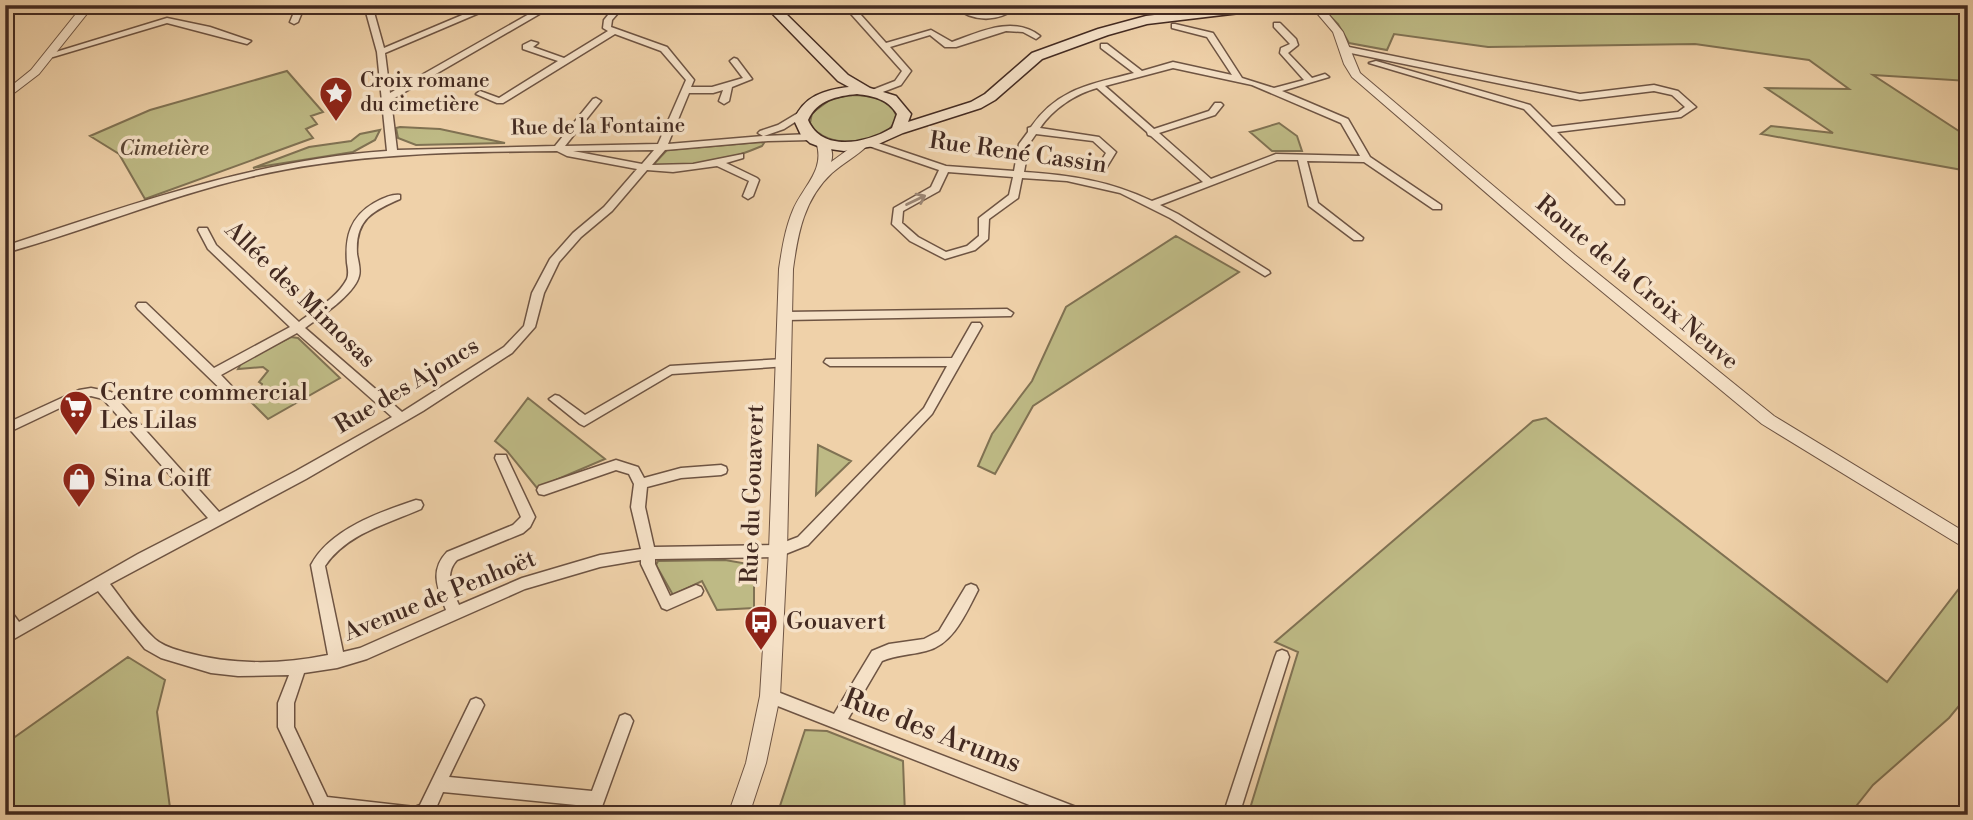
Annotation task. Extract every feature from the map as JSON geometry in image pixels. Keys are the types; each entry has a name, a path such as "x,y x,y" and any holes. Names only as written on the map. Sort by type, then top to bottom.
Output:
{"main road":[{"path":"770,5 842,78 899,105 922,112 953,113"},
{"path":"824,61 829,86 822,97 803,113 802,126 817,140 866,145 990,97 1037,56 1104,32 1146,20 1273,5"},
{"path":"822,97 845,91 872,92"},
{"path":"896,132 904,114 899,105"}],"street":[{"path":"5,97 35,72 89,5"},
{"path":"294,22 301,5"},
{"path":"368,5 381,52 392,152"},
{"path":"381,52 494,5"},
{"path":"385,100 551,5"},
{"path":"621,5 606,23 612,32 664,49 690,80 662,147"},
{"path":"848,5 907,71 898,83 872,92"},
{"path":"955,5 975,16 992,17 1003,15 1017,5"},
{"name":"Route de la Croix Neuve","path":"1302,5 1318,9 1336,29 1356,75 1768,420 1968,543"},
{"path":"50,55 167,20 247,41"},
{"path":"1277,25 1294,44 1284,50 1284,53 1309,79"},
{"path":"886,46 931,32 948,45 953,45 1010,26 1026,29 1036,36"},
{"path":"1175,26 1210,35 1239,79"},
{"path":"480,94 500,101 612,32"},
{"path":"534,43 526,47 565,61"},
{"path":"1104,46 1140,72"},
{"path":"1345,53 1527,107 1620,202"},
{"path":"1345,53 1580,96 1654,88 1675,93 1691,107 1681,114 1548,130"},
{"path":"686,90 713,90 748,79 734,61"},
{"path":"945,169 935,189 898,210 897,224 914,239 945,256 971,248 984,237 984,218 1014,196 1020,154 1031,130 1045,114 1080,90 1174,65 1239,79 1274,90 1345,121 1366,159 1437,207"},
{"path":"1274,90 1325,77"},
{"path":"898,83 899,105"},
{"path":"1098,84 1208,181"},
{"path":"724,101 728,86"},
{"path":"596,102 558,148 567,153 669,171 719,163 740,156"},
{"path":"1151,133 1212,113 1218,105"},
{"name":"Rue de la Fontaine","path":"743,139 781,127 803,113"},
{"path":"1031,130 1096,139 1111,152 1102,168"},
{"name":"Rue René Cassin","path":"896,132 910,158"},
{"name":"Rue de la Fontaine","path":"5,250 216,182 288,166 392,152 447,148 662,147 743,139 817,140"},
{"name":"Rue du Gouavert","path":"738,815 755,763 770,696 778,551 786,269 790,231 801,205 819,179 827,155 817,140"},
{"name":"Rue René Cassin","path":"866,145 945,169 1087,181 1123,191 1154,204 1265,273"},
{"name":"Rue du Gouavert","path":"819,179 866,145"},
{"name":"Rue des Ajoncs","path":"100,583 401,418 499,357 523,336 529,327 538,293 554,261 662,147"},
{"path":"1154,204 1276,157 1366,159"},
{"path":"1301,158 1313,204 1358,238"},
{"path":"719,163 754,180 748,196"},
{"path":"213,374 298,328 339,298 354,276 350,242 358,221 376,204 396,197"},
{"name":"Allée des Mimosas","path":"203,230 212,247 298,328 401,418"},
{"path":"142,306 236,397"},
{"path":"786,316 1007,313"},
{"path":"778,551 803,541 929,411 976,326"},
{"path":"830,362 954,362"},
{"path":"555,399 584,421 670,370 784,363"},
{"path":"5,429 79,394 91,392 107,395 217,519"},
{"path":"455,614 440,572 443,563 452,556 518,529 528,517 500,458"},
{"path":"544,490 616,466 633,470 641,484 638,507 649,553 648,565 661,607 696,591"},
{"path":"641,484 681,473 721,470"},
{"path":"337,661 318,565 323,556 346,538 416,505"},
{"name":"Avenue de Penhoët","path":"100,583 150,644 166,653 211,666 238,669 299,668 337,661 386,645 522,584 565,570 649,553 778,551"},
{"path":"5,614 11,635 100,583"},
{"path":"838,722 877,656 889,651 926,645 944,635 971,590"},
{"path":"1231,815 1282,657"},
{"path":"299,668 286,703 286,727 322,810 415,815 426,811 476,705"},
{"name":"Rue des Arums","path":"770,696 1076,815"},
{"path":"438,784 594,807 625,721"}],"green space":[{"path":"1319,5 1968,5 1968,81 1873,75 1968,137 1968,171 1761,134 1771,126 1833,133 1766,88 1849,89 1809,60 1695,44 1488,47 1394,34 1387,50 1349,43 1338,24"},
{"name":"Cimetière","path":"287,71 323,112 311,116 317,124 306,129 313,138 145,199 119,154 90,136 150,110"},
{"path":"849,95 883,100 896,115 892,125 884,133 857,142 829,138 817,132 810,123 812,113 831,99"},
{"path":"1279,123 1297,136 1302,151 1272,151 1250,132"},
{"path":"396,128 440,129 505,143 416,145 398,138"},
{"path":"380,130 375,140 353,152 253,168 309,147 351,141 360,134"},
{"path":"764,143 762,146 708,164 680,168 653,165 667,150"},
{"path":"1176,236 1239,272 1033,406 995,474 978,466 992,434 1032,381 1066,307"},
{"path":"291,337 298,338 340,378 268,419 245,396 261,388 262,384 259,382 268,371 263,367 238,369 242,362"},
{"path":"528,398 605,459 537,488 507,451 495,441"},
{"path":"1546,418 1887,682 1968,577 1968,695 1949,718 1873,785 1849,815 1248,815 1298,652 1275,642 1533,421"},
{"path":"818,445 851,461 816,495"},
{"path":"725,560 754,565 754,608 717,610 702,581 673,595 656,565 658,561"},
{"path":"128,657 165,680 157,712 171,815 5,815 5,744"},
{"path":"805,730 827,731 903,761 905,815 777,815"}],"place":[{"name":"Croix romane du cimetière","path":"336,123"},
{"name":"Centre commercial Les Lilas","path":"76,437"},
{"name":"Sina Coiff","path":"79,509"},
{"name":"Gouavert","path":"761,652"}]}
